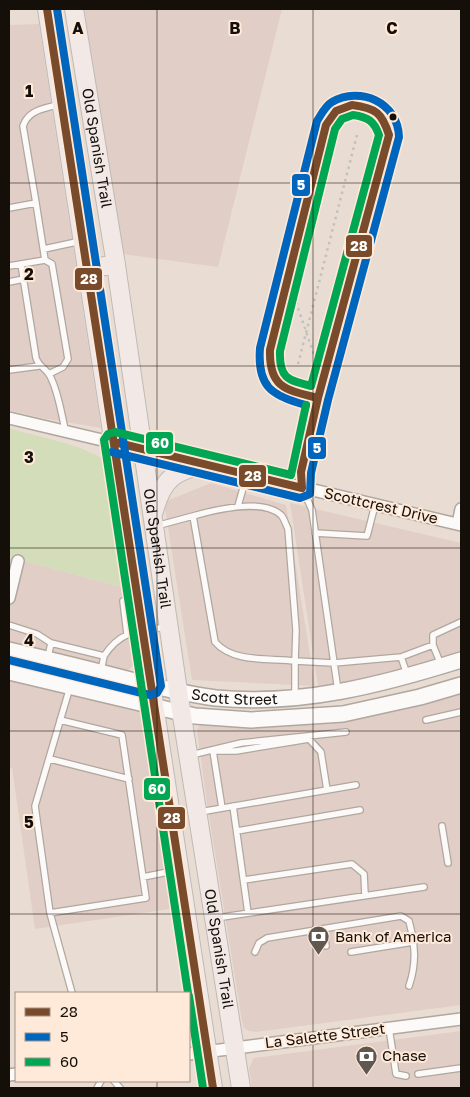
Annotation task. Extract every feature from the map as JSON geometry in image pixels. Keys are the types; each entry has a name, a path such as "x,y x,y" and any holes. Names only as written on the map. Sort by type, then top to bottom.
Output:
{"main road":[{"name":"Old Spanish Trail","path":"47,9 138,597 135,632 151,685 213,1088"},
{"name":"Old Spanish Trail","path":"74,9 116,265 178,691 241,1088"},
{"path":"57,79 84,74"},
{"path":"86,268 116,265"},
{"path":"153,522 158,496 166,482 174,475 188,468 207,464"},
{"name":"Scott Street","path":"9,650 178,691 215,698 245,700 295,698 338,693 408,677 461,660"},
{"name":"Scott Street","path":"9,672 154,708 182,713 251,720 293,719 344,714 420,697 461,685"},
{"path":"408,677 420,697"},
{"path":"179,869 204,862"}],"street":[{"name":"Scottcrest Drive","path":"9,418 459,525"},
{"path":"459,525 461,509"},
{"path":"9,598 18,561"},
{"name":"La Salette Street","path":"190,1054 461,1019"}],"lane":[{"path":"45,260 23,126 30,113 61,104"},
{"path":"318,398 278,385 272,379 268,366 270,350 326,125 336,111 352,105 368,107 383,117 388,135 318,398 301,472 302,488 312,510 338,693"},
{"path":"9,208 36,203"},
{"path":"44,249 82,241"},
{"path":"9,266 45,260 52,264 68,359 63,368 49,374"},
{"path":"21,264 36,358 39,366 49,374 56,390 66,433"},
{"path":"9,282 24,279"},
{"path":"9,370 39,366"},
{"path":"238,506 247,474"},
{"path":"315,533 367,536 375,505"},
{"path":"153,522 193,516 238,506 272,510 282,516 288,529 296,630 295,698"},
{"path":"193,516 214,642 232,655 334,663 401,657 433,645"},
{"path":"442,666 433,645 432,635 461,622"},
{"path":"9,625 37,634 51,643 104,656"},
{"path":"101,672 104,656 113,642 135,632 169,627"},
{"path":"48,659 51,643"},
{"path":"401,657 408,677"},
{"path":"70,687 35,806 50,914 72,992"},
{"path":"426,720 461,712"},
{"path":"50,914 146,898 122,735 60,720"},
{"path":"188,756 241,743 346,732"},
{"path":"213,751 236,751 309,739 321,752 327,790"},
{"path":"213,751 222,808"},
{"path":"50,758 129,779"},
{"path":"197,812 356,786"},
{"path":"233,806 248,913"},
{"path":"237,831 360,810"},
{"path":"442,826 448,863"},
{"path":"244,880 352,864 364,874 365,895"},
{"path":"143,877 179,869"},
{"path":"214,918 424,887"},
{"path":"255,952 259,943 267,938 401,916 409,921 413,942 415,967 409,986"},
{"path":"324,930 326,946"},
{"path":"351,952 413,942"},
{"path":"389,1028 396,1074 406,1076"},
{"path":"418,1074 461,1068"}],"path":[{"path":"298,364 358,131"},
{"path":"294,296 318,364"}],"shaded area":[{"path":"84,9 282,9 218,267 122,254"},
{"path":"39,24 101,428 41,418 9,410 9,25"},
{"path":"211,483 286,505 315,686 192,680 164,502"},
{"path":"290,503 461,543 461,653 377,678 318,686"},
{"path":"9,557 126,588 137,663 128,670 121,670 9,641"},
{"path":"9,679 134,710 141,712 145,717 176,908 35,929 12,768 9,767"},
{"path":"461,692 461,1005 256,1032 244,1028 207,803 197,731 199,726 205,723 287,726 326,723 404,709"},
{"path":"461,1031 461,1088 252,1088 249,1068 254,1058"}],"green space":[{"path":"9,428 86,450 105,461 126,588 9,557"}],"transit line":[{"name":"28","path":"47,9 213,1088"},
{"name":"5","path":"9,660 150,695 157,693 161,686 57,9"},
{"name":"5","path":"112,452 300,498 310,494 311,473 328,400 399,137 397,125 385,106 376,100 365,97 343,97 332,102 325,108 317,121 260,348 261,372 269,387 284,398 306,405"},
{"name":"28","path":"352,105 367,108 377,113 384,121 389,135 318,398 288,389 276,380 270,363 270,350 326,125 336,111 352,105"},
{"name":"60","path":"353,115 370,120 379,135 311,386 296,382 286,376 281,367 280,351 335,129 342,119 353,115"},
{"name":"28","path":"114,442 302,488 301,472 318,398"},
{"name":"60","path":"188,992 104,440 108,434 115,432 291,475 306,405"},
{"name":"60","path":"190,1003 203,1088"}],"place":[{"name":"Bank of America","path":"319,956"},
{"name":"Chase","path":"366,1075"}]}
